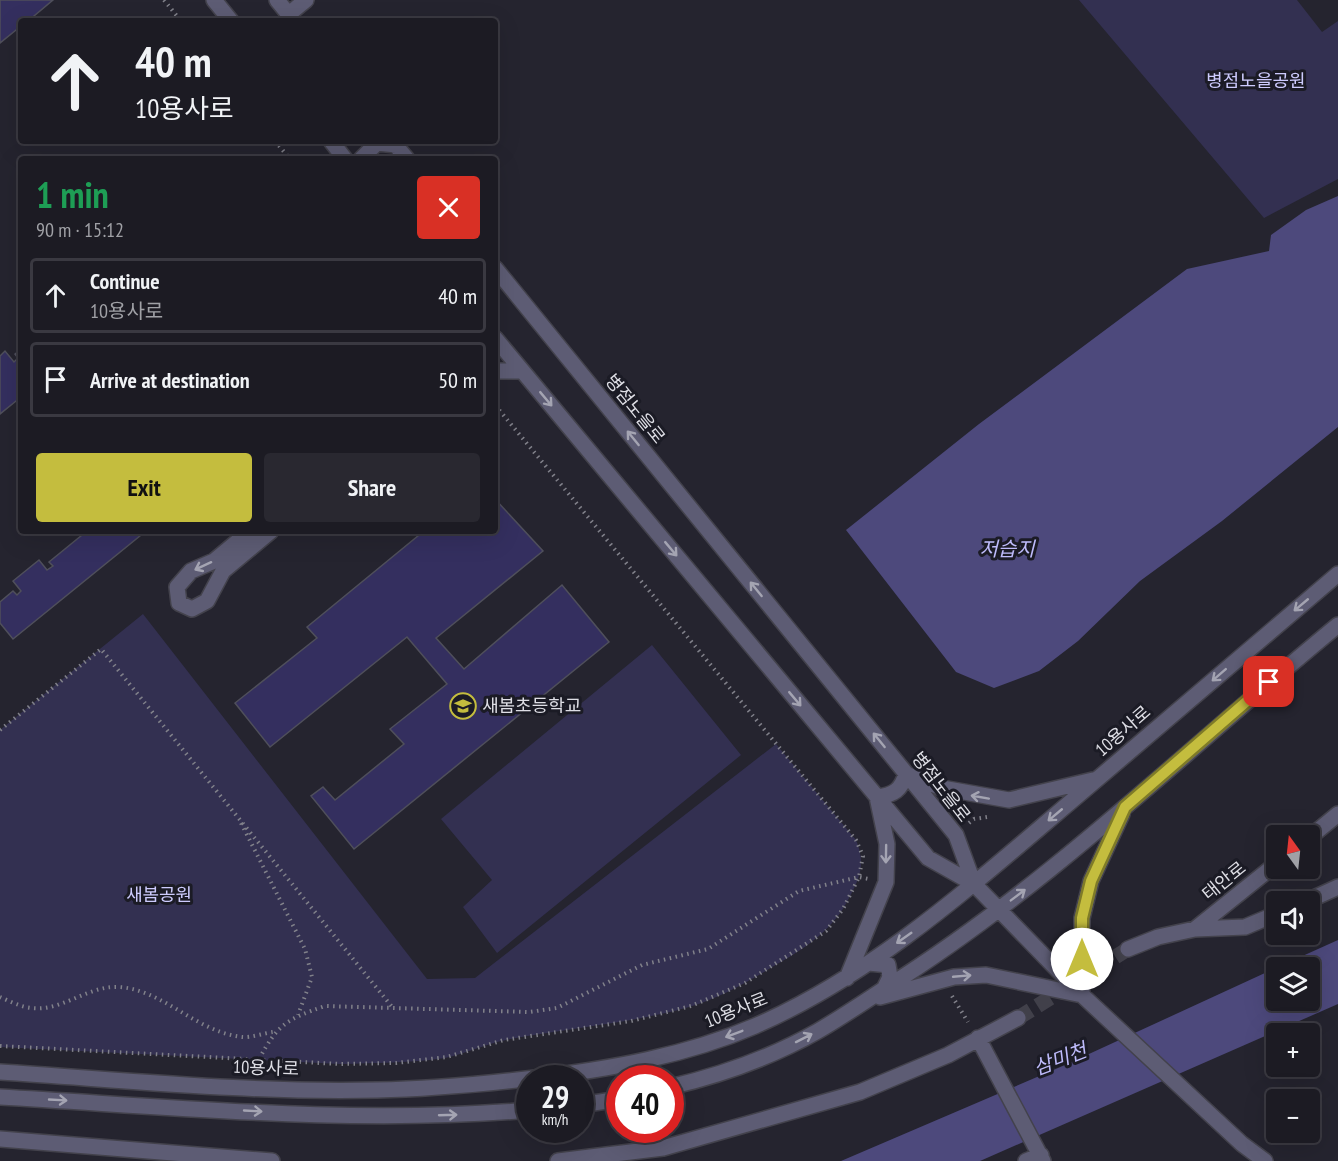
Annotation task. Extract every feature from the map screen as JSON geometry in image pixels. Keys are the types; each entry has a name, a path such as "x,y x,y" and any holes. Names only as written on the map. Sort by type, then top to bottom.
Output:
{"street":[{"path":"214,0 229,18"},
{"path":"277,0 292,17 306,0"},
{"path":"333,144 343,156"},
{"path":"364,156 376,144"},
{"path":"395,144 405,156"},
{"name":"병점노을로","path":"498,272 956,835 974,884"},
{"path":"498,342 928,858 974,884 1082,995 1242,1144 1265,1161"},
{"path":"498,371 522,371"},
{"path":"246,534 214,561 191,571 177,587 179,603 192,609 207,601 223,571 267,534"},
{"name":"10용사로","path":"0,1072 266,1088 375,1090 456,1087 574,1073 658,1058 754,1026 848,978 934,917 1338,574"},
{"path":"684,1083 732,1069 817,1032 865,1002 1000,909 1125,807 1338,625"},
{"path":"877,797 891,795 902,787 906,774 942,788 1002,800 1029,797 1098,778"},
{"path":"848,978 886,882 886,844 877,797"},
{"path":"1082,995 1082,918 1091,881 1125,807"},
{"path":"1320,829 1338,814"},
{"name":"태안로","path":"1195,929 1266,872"},
{"path":"1320,895 1338,887"},
{"path":"1128,950 1158,938 1195,929 1245,927 1266,918"},
{"path":"869,963 888,965 890,976 884,989"},
{"path":"865,1002 954,977 986,975 1082,995"},
{"path":"558,1161 663,1148 860,1092 916,1070 1018,1018"},
{"path":"978,1038 1042,1158 1026,1161"},
{"path":"0,1097 305,1114 404,1116 516,1111"},
{"path":"0,1139 272,1161"}],"path":[{"path":"164,0 179,18"},
{"path":"278,144 288,156"},
{"path":"0,1046 259,1060 374,1063 447,1057 504,1040 631,1021 691,1006 745,983 826,931 843,909 859,877 862,856 856,840 498,409"},
{"path":"0,730 101,649 393,1008"},
{"path":"236,815 305,949 312,978 297,1015"},
{"path":"974,819 993,817"},
{"path":"0,998 30,1008 57,1006 88,993 117,987 146,992 202,1025 243,1037 274,1031 297,1015 325,1006 529,1011 557,1008 642,965 708,949 799,891 859,877"},
{"path":"951,995 978,1038"},
{"path":"259,1060 274,1031"}],"green space":[{"name":"병점노을공원","path":"1079,0 1297,0 1322,32 1338,21 1338,179 1264,218"},
{"name":"새봄공원","path":"143,614 427,979 475,978 776,744 856,840 861,856 858,878 842,910 818,936 758,976 713,999 644,1018 506,1040 445,1058 340,1064 0,1047 0,730"},
{"path":"652,645 741,755 497,953 463,907 492,880 441,819"}],"water":[{"name":"저습지","path":"1338,196 1338,427 1222,521 1140,581 1078,641 1039,671 994,688 956,672 846,530 979,424 1187,269 1269,251 1271,235 1306,210"},
{"path":"1338,940 1338,1004 1295,1023 1266,1023 1266,1036 980,1161 841,1161 1065,1065 1266,973 1266,1011 1320,1011 1320,957 1300,957"}],"building":[{"path":"0,0 53,0 32,18 18,18 18,28 0,43"},
{"path":"5,351 14,362 18,358 18,399 0,414 0,356"},
{"path":"498,502 543,551 436,638 464,669 562,585 609,642 354,849 311,796 323,787 335,800 404,744 390,729 447,684 407,637 270,747 235,703 317,638 307,627 420,534 498,534"},
{"path":"83,534 142,534 13,639 0,623 0,602 13,591 17,595 21,591 13,581 39,560 47,570 53,566 49,562"}],"tunnel":[{"path":"1018,1018 1128,949"}],"place":[{"name":"새봄초등학교","path":"463,706"}],"route":[{"path":"1082,959 1082,918 1091,881 1125,807 1269,682"}],"water label":[{"name":"삼미천","path":"1060,1059"}]}
